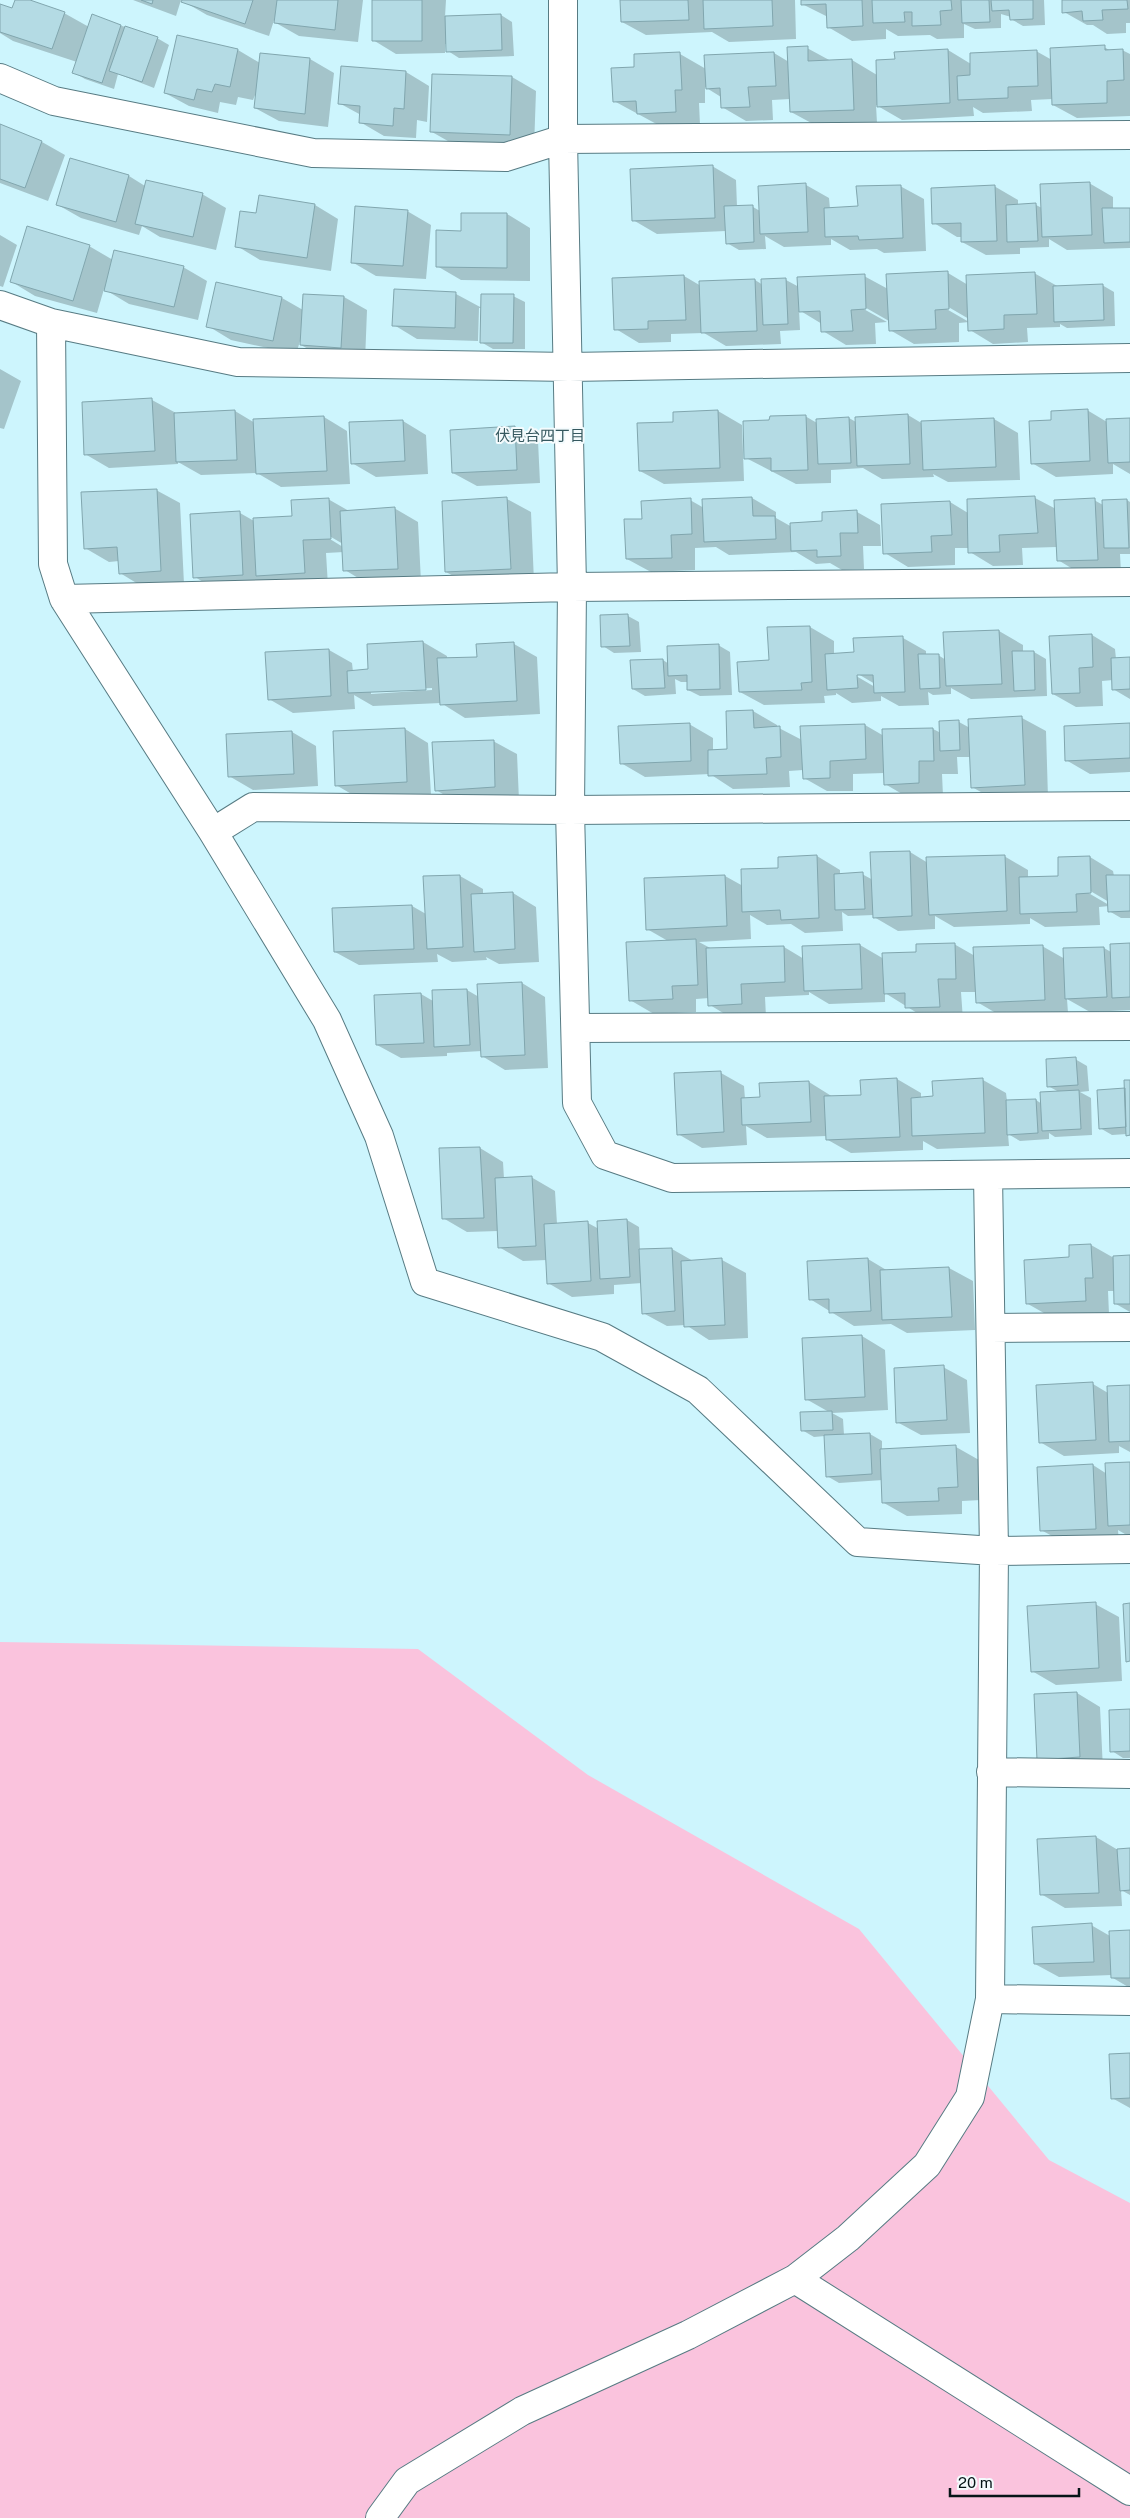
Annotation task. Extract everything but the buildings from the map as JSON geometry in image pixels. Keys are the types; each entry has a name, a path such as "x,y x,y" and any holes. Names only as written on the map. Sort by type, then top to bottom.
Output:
{"street":[{"path":"563,0 563,139 572,587 570,810 577,1102 605,1155 672,1178 1130,1173"},
{"path":"0,78 54,101 313,153 506,157 563,139 1130,135"},
{"path":"0,305 51,323 238,362 569,367 1130,358"},
{"path":"51,323 53,564 64,598 213,832 327,1020 379,1136 424,1282 602,1337 698,1390 858,1542 994,1551 1130,1549"},
{"path":"64,598 572,587 1130,582"},
{"path":"213,832 253,806 570,810 1130,806"},
{"path":"576,1028 1130,1026"},
{"path":"380,2518 407,2481 522,2411 688,2335 796,2279 848,2238 927,2165 970,2097 990,1999 990,1772 994,1551 988,1175"},
{"path":"991,1328 1130,1327"},
{"path":"990,1772 1130,1774"},
{"path":"990,1999 1130,2001"},
{"path":"796,2279 1130,2492"}],"shaded area":[{"path":"0,1642 418,1649 588,1775 859,1929 1049,2160 1130,2203 1130,2518 0,2518"}],"district":[{"name":"伏見台四丁目","path":"540,435"}]}
